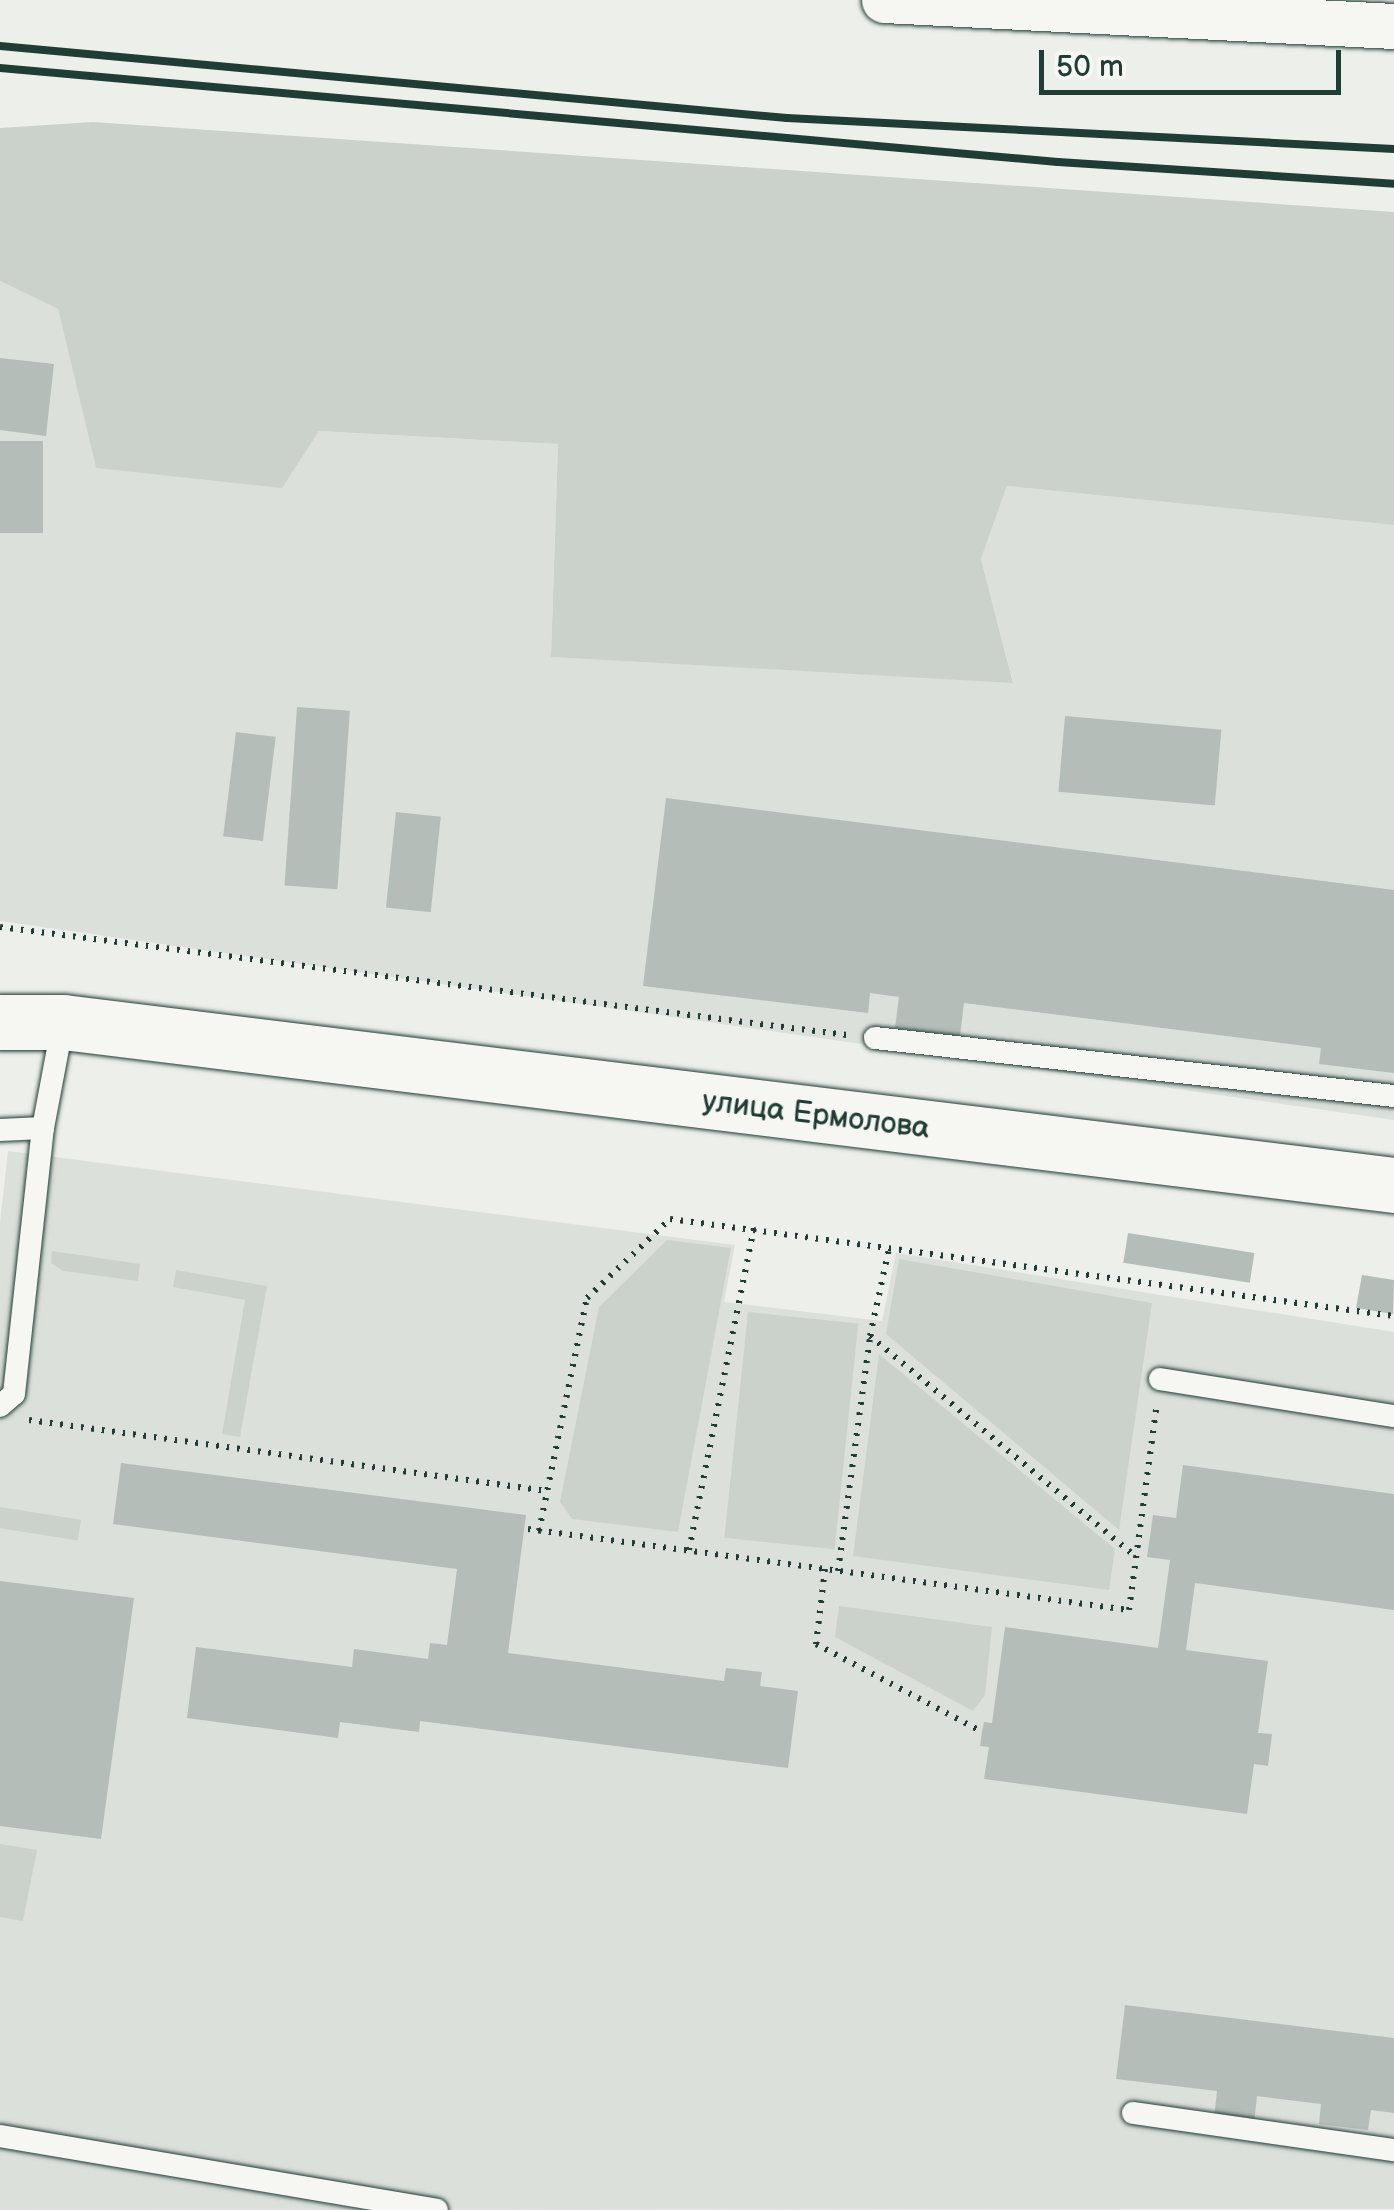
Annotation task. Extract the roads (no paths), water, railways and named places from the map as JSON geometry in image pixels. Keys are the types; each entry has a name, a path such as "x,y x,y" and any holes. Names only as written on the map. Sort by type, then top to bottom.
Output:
{"main road":[{"name":"улица Ермолова","path":"0,998 238,1043"},
{"name":"улица Ермолова","path":"0,1022 63,1022 1394,1185"}],"street":[{"path":"884,0 1394,26"}],"lane":[{"path":"10,1412 43,1128 63,1022"},
{"path":"876,1038 1394,1096"},
{"path":"0,1130 43,1128"},
{"path":"1160,1379 1394,1416"},
{"path":"1133,2113 1394,2150"},
{"path":"0,2136 436,2210"}],"railway":[{"path":"0,46 787,118 1394,149"},
{"path":"0,68 1058,162 1394,184"}]}
